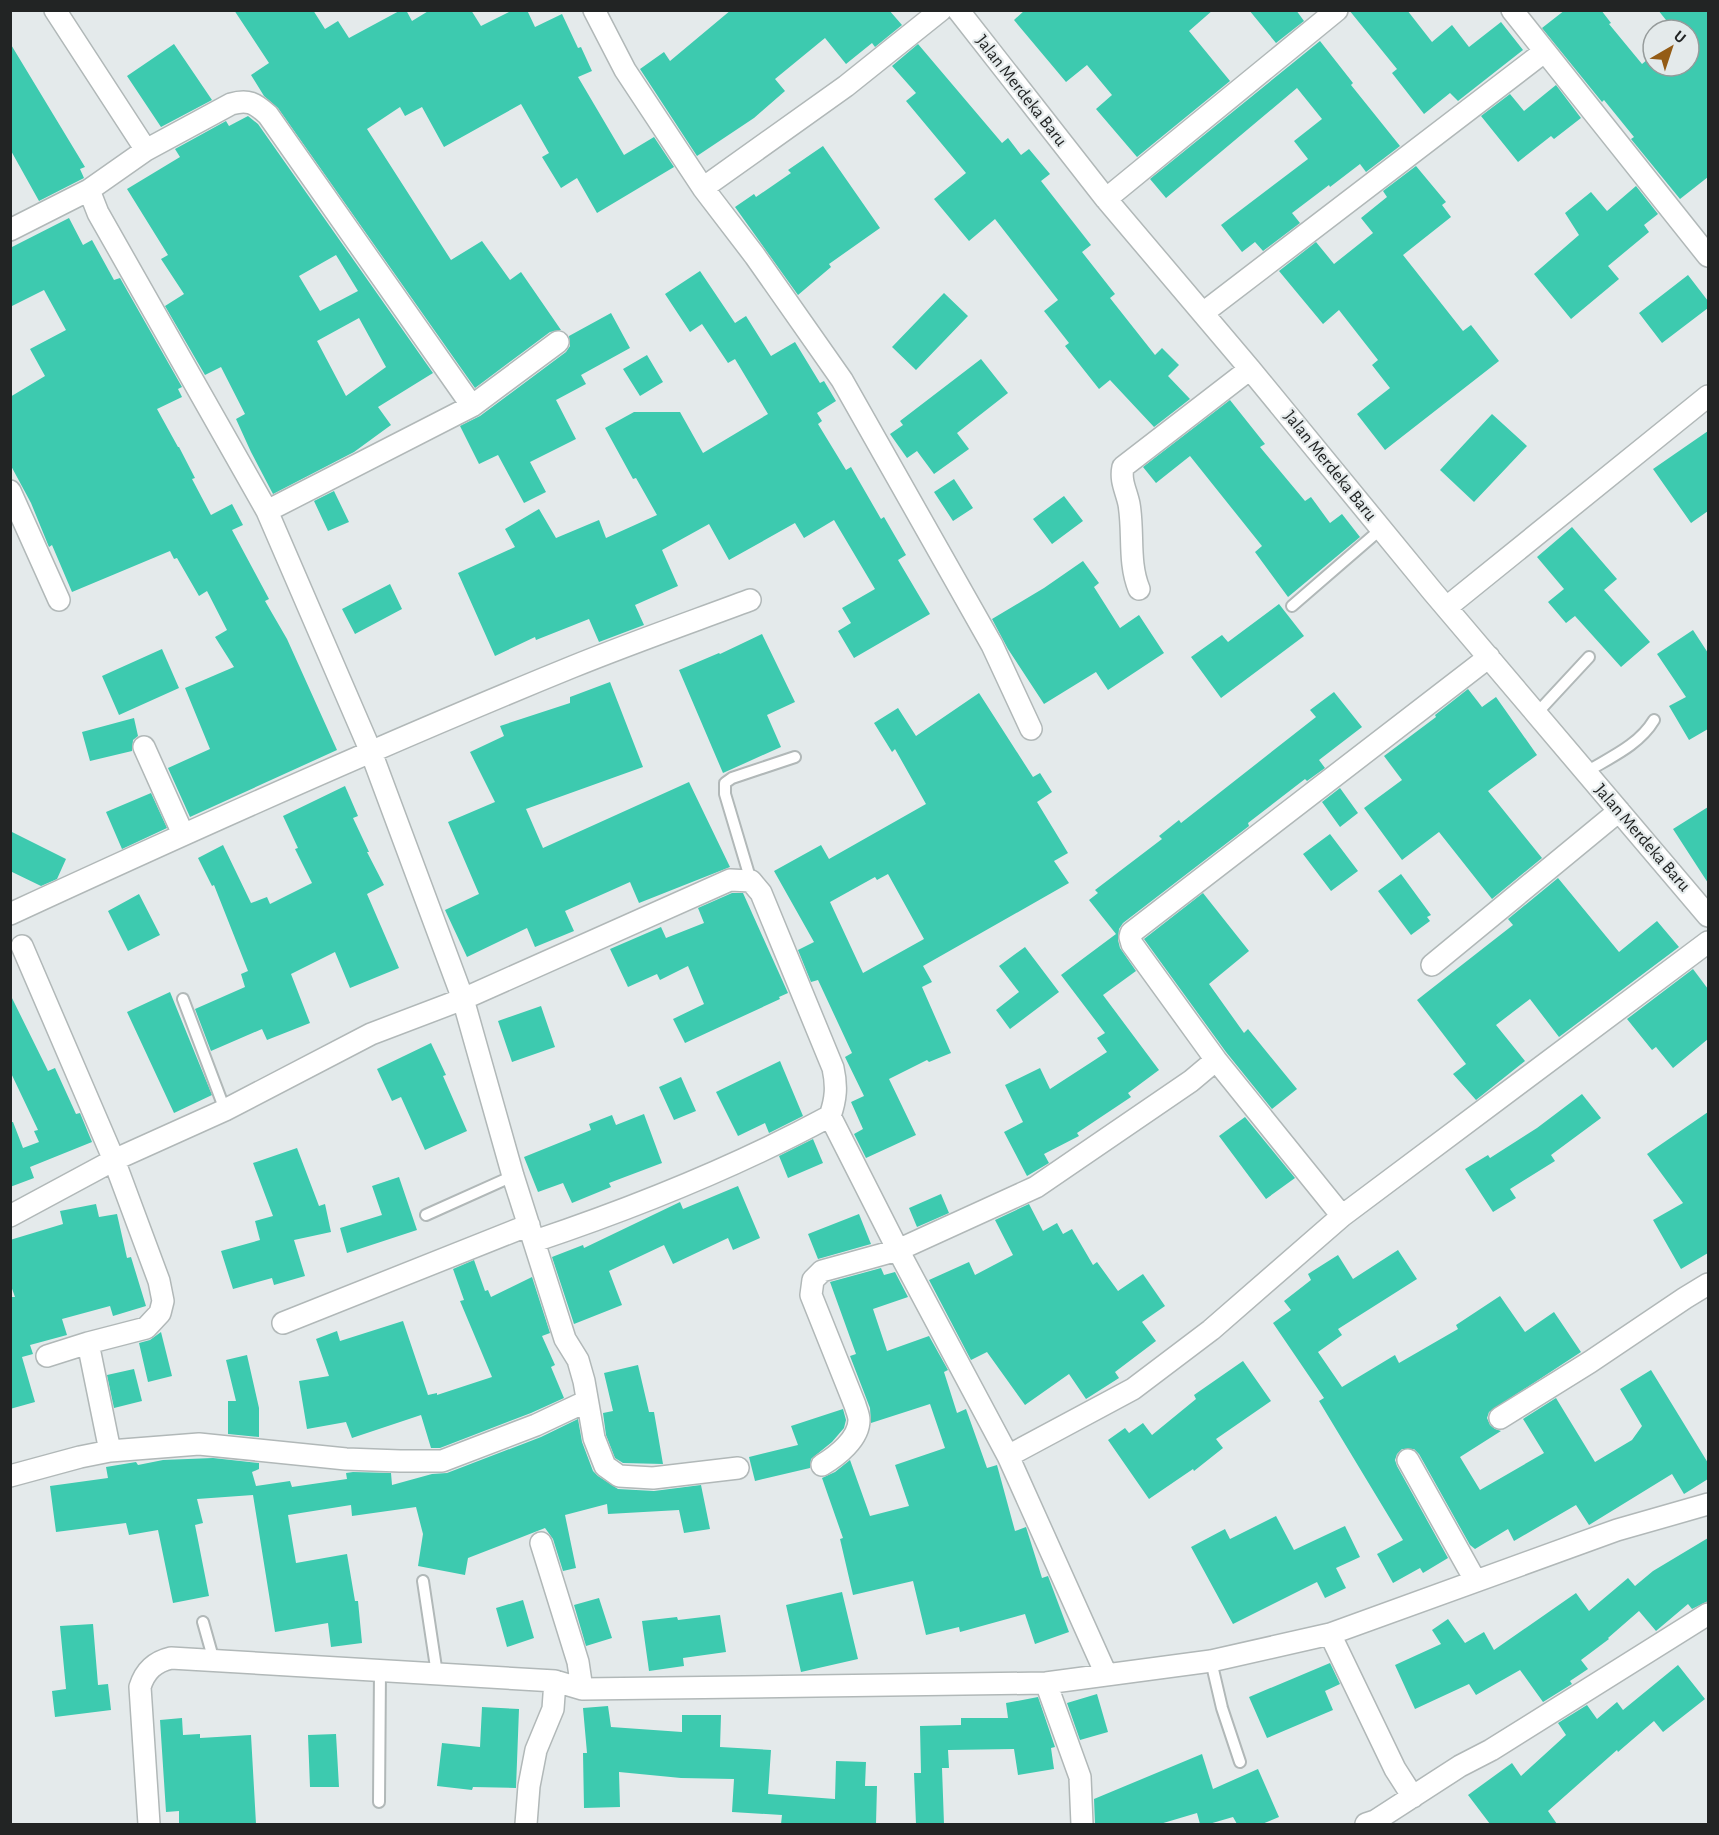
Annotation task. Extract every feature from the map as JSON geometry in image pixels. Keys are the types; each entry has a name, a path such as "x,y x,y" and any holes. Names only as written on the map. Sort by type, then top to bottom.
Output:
{"street":[{"path":"55,10 146,150"},
{"path":"594,10 625,70 703,188 755,256 842,380 992,645 1031,729"},
{"path":"703,188 846,86 941,10"},
{"name":"Jalan Merdeka Baru","path":"958,10 1106,199 1488,657 1619,811 1705,905"},
{"path":"1106,199 1337,10"},
{"path":"1512,10 1708,256"},
{"path":"1203,313 1544,52"},
{"path":"10,230 88,190 146,150 231,104 246,101 256,104 274,124 472,406"},
{"path":"88,190 98,213 267,511 371,752 463,999 513,1176 565,1339 578,1359 594,1438 605,1466 619,1476 653,1478 738,1468"},
{"path":"267,511 472,406 558,342"},
{"path":"1139,589 1133,574 1129,507 1120,478 1123,467 1250,369"},
{"path":"1447,607 1708,396"},
{"path":"10,491 59,600"},
{"path":"10,914 183,834 573,666 750,600"},
{"path":"1342,1216 1216,1060 1132,944 1131,933 1488,657"},
{"path":"144,747 183,834"},
{"path":"1432,965 1619,811"},
{"path":"10,1216 114,1160 225,1110 371,1034 463,999 730,880 751,881 761,893 834,1068 836,1092 830,1116 898,1250 1008,1456 1106,1674"},
{"path":"1008,1456 1133,1389 1211,1330 1342,1216 1708,942"},
{"path":"22,946 114,1160 159,1281 163,1300 160,1313 146,1328 47,1356"},
{"path":"822,1465 840,1454 853,1436 859,1421 855,1405 811,1295 813,1280 822,1271 898,1250 1036,1187 1191,1081 1216,1060"},
{"path":"283,1323 532,1233 655,1198 805,1130 830,1116"},
{"path":"1500,1418 1708,1284"},
{"path":"88,1343 110,1451"},
{"path":"10,1476 110,1451 199,1444 346,1458 442,1461 537,1425 587,1401"},
{"path":"1408,1460 1475,1580"},
{"path":"149,1824 140,1687 148,1669 159,1660 171,1658 555,1681 582,1689 1047,1683 1211,1661 1330,1634 1617,1530 1708,1504"},
{"path":"541,1543 578,1662 582,1689"},
{"path":"1366,1824 1375,1821 1708,1614"},
{"path":"1330,1634 1395,1769 1413,1797"},
{"path":"526,1824 529,1786 536,1750 553,1709 555,1681"},
{"path":"1047,1683 1080,1777 1082,1824"}],"lane":[{"path":"1292,606 1381,528"},
{"path":"1537,713 1589,657"},
{"path":"1586,772 1640,739 1654,720"},
{"path":"751,881 725,794 725,783 732,778 795,758"},
{"path":"183,999 225,1110"},
{"path":"426,1215 513,1176"},
{"path":"423,1581 437,1674"},
{"path":"203,1622 214,1661"},
{"path":"1211,1661 1222,1708 1240,1762"},
{"path":"379,1802 380,1671"}],"building":[{"path":"234,10 313,10 325,29 338,21 349,38 401,10 406,10 412,21 430,10 471,10 481,26 513,10 527,10 535,27 562,14 592,71 578,77 624,155 654,137 674,167 597,213 577,178 561,188 542,157 549,153 521,104 444,147 422,107 405,116 400,107 367,129 451,260 482,241 510,280 521,272 561,330 550,332 475,388 278,108 264,96 251,75 269,63"},
{"path":"731,10 889,10 902,25 875,47 872,43 846,64 825,38 775,79 785,91 754,118 697,156 640,69 664,52 670,61"},
{"path":"1025,10 1213,10 1189,31 1230,81 1137,157 1096,109 1112,95 1087,65 1066,82 1014,20"},
{"path":"1249,10 1296,10 1304,21 1276,43"},
{"path":"1349,10 1407,10 1432,42 1452,25 1469,47 1501,22 1523,50 1458,101 1450,93 1424,114 1392,73 1397,69"},
{"path":"1565,10 1601,10 1611,23 1609,24 1641,63 1641,78 1701,78 1701,18 1664,18 1658,10 1708,10 1708,177 1680,199 1631,139 1634,137 1604,100 1602,102 1542,28"},
{"path":"1320,41 1353,83 1351,85 1400,146 1366,172 1360,164 1292,213 1300,223 1263,251 1255,242 1242,252 1221,225 1308,159 1294,141 1322,119 1297,88 1166,198 1150,179"},
{"path":"10,43 85,167 80,169 84,178 39,201 10,149"},
{"path":"174,44 212,100 161,127 127,76"},
{"path":"918,44 1002,143 1008,138 1021,155 1029,149 1050,174 1041,181 1091,245 1082,252 1115,294 1110,298 1155,355 1162,348 1179,365 1168,376 1190,399 1154,427 1110,380 1099,389 1065,346 1069,343 1044,311 1058,300 995,219 969,241 934,199 966,173 906,101 916,93 892,66"},
{"path":"1556,85 1581,118 1554,139 1551,136 1518,162 1481,116 1510,94 1524,111"},
{"path":"248,116 258,124 433,373 378,407 391,425 354,452 273,494 236,419 245,414 221,367 205,375 165,306 184,294 161,259 168,255 127,189 180,157 175,149 226,121 229,126","holes":["336,255 358,291 320,311 299,276","359,318 386,367 346,396 317,341"]},
{"path":"823,146 880,228 829,264 831,267 798,295 735,207 754,194 756,197 791,173 788,170"},
{"path":"1416,166 1446,202 1442,205 1451,217 1403,255 1463,331 1471,325 1499,361 1385,450 1357,414 1390,388 1372,365 1378,360 1339,310 1323,324 1279,271 1316,242 1334,264 1373,233 1361,218 1387,197 1383,191"},
{"path":"1636,186 1658,214 1644,225 1649,232 1608,266 1619,279 1571,319 1534,274 1579,235 1565,213 1591,192 1607,211"},
{"path":"69,218 83,245 92,240 114,280 120,278 182,387 178,389 182,397 157,409 195,478 192,479 211,515 232,504 243,525 232,530 269,599 265,601 287,639 337,750 190,817 168,768 210,749 185,688 234,667 215,637 227,630 207,591 199,596 177,558 174,559 170,551 72,592 52,545 49,547 31,503 10,464 10,397 45,376 30,349 66,330 44,290 10,307 10,248"},
{"path":"700,271 735,323 746,316 771,356 795,342 820,383 824,381 836,401 817,413 822,421 818,424 846,470 851,467 881,519 884,517 906,555 898,560 930,614 854,658 838,631 851,623 842,608 875,589 834,520 804,538 795,523 729,560 709,524 662,550 678,586 635,605 644,625 599,642 589,619 536,640 535,637 495,656 458,573 515,547 505,529 539,509 556,538 599,520 606,538 657,515 636,478 633,479 605,428 634,412 680,412 703,453 768,414 735,359 728,363 702,324 690,332 665,294"},
{"path":"1688,275 1708,301 1708,308 1662,343 1639,313"},
{"path":"944,293 968,316 916,370 892,347"},
{"path":"611,313 630,348 581,375 586,384 556,400 576,439 530,462 546,492 524,503 498,455 479,464 460,426 480,416 566,352 570,346 569,336"},
{"path":"647,355 663,382 640,396 623,369"},
{"path":"981,359 1008,393 957,433 969,449 934,474 917,451 907,458 890,434 903,425 900,421"},
{"path":"1230,400 1265,444 1260,447 1305,501 1311,497 1330,523 1342,514 1360,537 1288,597 1255,552 1262,546 1190,456 1156,483 1143,467"},
{"path":"1492,414 1527,446 1474,502 1440,470"},
{"path":"1708,431 1708,511 1691,523 1653,469"},
{"path":"954,479 973,508 953,521 934,492"},
{"path":"334,491 349,522 328,531 314,501"},
{"path":"1064,496 1083,521 1052,544 1033,519"},
{"path":"1572,527 1617,579 1604,590 1650,642 1621,667 1575,616 1566,623 1548,602 1564,589 1537,557"},
{"path":"1083,561 1099,583 1094,587 1120,628 1139,615 1164,653 1108,690 1096,672 1044,704 1008,649 992,619 1044,588"},
{"path":"390,584 402,609 355,634 342,609"},
{"path":"1279,604 1304,636 1221,698 1191,657 1222,635 1228,642"},
{"path":"1693,630 1708,653 1708,729 1689,740 1669,706 1686,697 1657,654"},
{"path":"762,634 795,702 767,715 781,747 723,773 679,670"},
{"path":"162,649 179,688 119,715 102,676"},
{"path":"610,682 643,767 526,809 543,848 689,782 730,867 639,903 630,882 565,911 574,931 535,947 527,928 467,957 445,910 479,894 448,822 495,802 470,752 504,736 500,726 570,703 570,697"},
{"path":"1468,689 1482,707 1496,697 1537,755 1488,791 1542,858 1492,899 1439,832 1402,860 1364,808 1402,780 1384,756 1436,717 1435,715"},
{"path":"1334,692 1362,727 1319,760 1325,768 1307,781 1305,779 1248,823 1249,826 1123,923 1119,929 1120,948 1136,971 1103,995 1159,1070 1128,1093 1131,1097 1077,1133 1079,1136 1044,1154 1049,1163 1027,1176 1004,1132 1023,1122 1005,1085 1040,1068 1050,1089 1107,1052 1097,1038 1105,1033 1061,975 1116,934 1089,900 1098,893 1095,890 1162,839 1159,836 1179,820 1181,823 1316,717 1310,710"},
{"path":"979,693 1033,777 1040,773 1052,792 1037,802 1068,853 1054,861 1069,883 923,966 932,982 922,987 951,1053 929,1062 927,1060 889,1079 916,1135 866,1158 854,1134 863,1129 851,1102 864,1096 845,1057 852,1053 818,980 811,982 798,950 814,942 774,871 821,845 829,859 926,804 895,749 892,752 874,723 898,708 916,736","holes":["888,874 924,939 863,973 830,902 875,877 877,880"]},
{"path":"134,718 138,736 133,740 132,751 90,761 82,732"},
{"path":"345,786 358,816 353,818 384,885 367,894 399,968 350,988 335,952 291,974 310,1023 267,1040 262,1029 211,1051 195,1009 245,987 241,974 248,971 214,885 212,886 198,858 223,845 251,903 267,897 270,904 312,883 295,849 298,848 283,816"},
{"path":"1340,788 1358,813 1340,827 1322,802"},
{"path":"151,793 167,828 122,849 106,812"},
{"path":"1708,807 1708,883 1673,829"},
{"path":"10,831 66,859 57,879 41,886 10,871"},
{"path":"1330,834 1358,871 1331,891 1303,854"},
{"path":"1401,874 1431,915 1427,917 1430,921 1411,935 1378,891"},
{"path":"1558,878 1619,952 1657,921 1679,947 1559,1037 1530,999 1496,1025 1525,1061 1476,1100 1453,1074 1466,1064 1417,1000 1513,925 1508,919"},
{"path":"732,893 743,893 788,993 779,997 780,999 685,1043 673,1019 704,1004 688,966 660,980 657,974 628,987 610,949 661,927 666,938 704,923 698,908"},
{"path":"1203,893 1249,951 1209,984 1244,1033 1248,1029 1297,1089 1272,1109 1226,1052 1144,939"},
{"path":"139,894 160,935 128,951 108,911"},
{"path":"1025,947 1059,992 1010,1029 996,1010 1019,992 999,966"},
{"path":"1693,969 1708,989 1708,1039 1673,1068 1656,1047 1652,1050 1627,1019"},
{"path":"170,992 212,1095 174,1113 127,1012"},
{"path":"10,994 48,1071 55,1068 76,1114 80,1113 92,1142 30,1167 34,1178 10,1187 10,1122 13,1122 23,1148 39,1142 34,1131 38,1130 10,1071"},
{"path":"541,1006 555,1047 512,1062 498,1021"},
{"path":"431,1043 467,1131 425,1150 401,1097 392,1101 377,1069"},
{"path":"780,1061 803,1116 769,1133 765,1123 738,1136 716,1092"},
{"path":"681,1077 696,1111 674,1120 659,1087"},
{"path":"1582,1094 1601,1118 1551,1155 1555,1161 1510,1189 1516,1198 1493,1212 1465,1169 1488,1155 1490,1158 1537,1128"},
{"path":"1708,1112 1708,1253 1681,1269 1653,1220 1683,1203 1647,1154"},
{"path":"644,1114 662,1163 609,1183 611,1187 572,1203 563,1183 538,1192 524,1157 591,1130 589,1124 612,1115 616,1125"},
{"path":"1245,1117 1295,1178 1266,1199 1219,1136"},
{"path":"813,1139 823,1163 788,1178 779,1156"},
{"path":"297,1148 319,1206 325,1204 331,1232 294,1240 305,1276 274,1285 272,1278 233,1289 221,1251 260,1240 255,1221 273,1216 253,1163"},
{"path":"399,1177 417,1230 347,1253 340,1228 382,1215 372,1186"},
{"path":"738,1186 760,1238 733,1250 728,1238 673,1264 664,1245 609,1271 622,1305 574,1324 552,1257 583,1245 584,1248 680,1202 683,1209"},
{"path":"941,1194 949,1213 917,1227 909,1208"},
{"path":"96,1204 99,1217 117,1214 127,1258 131,1257 146,1306 113,1316 110,1306 62,1319 67,1335 30,1345 33,1354 22,1357 35,1402 10,1409 10,1297 15,1297 10,1283 10,1240 63,1224 60,1211"},
{"path":"1029,1204 1043,1231 1057,1223 1063,1234 1072,1229 1093,1265 1097,1262 1118,1291 1143,1274 1165,1306 1142,1322 1156,1341 1115,1372 1119,1378 1086,1399 1069,1374 1025,1405 987,1352 971,1360 929,1280 969,1262 975,1275 1013,1255 995,1220"},
{"path":"859,1214 871,1244 818,1259 808,1234"},
{"path":"1398,1250 1417,1279 1338,1329 1342,1335 1318,1352 1342,1387 1395,1355 1399,1363 1458,1329 1456,1325 1500,1296 1525,1332 1554,1312 1581,1352 1489,1412 1487,1418 1490,1425 1501,1431 1460,1457 1480,1490 1544,1453 1523,1419 1556,1398 1595,1462 1632,1440 1642,1426 1620,1389 1651,1370 1708,1463 1708,1479 1684,1494 1672,1474 1589,1525 1576,1505 1514,1541 1508,1529 1475,1549 1470,1545 1419,1454 1414,1449 1402,1449 1395,1460 1397,1466 1448,1558 1423,1573 1420,1568 1393,1583 1377,1554 1403,1540 1319,1401 1324,1398 1273,1323 1291,1310 1284,1301 1311,1280 1308,1274 1338,1255 1353,1279"},
{"path":"474,1260 485,1291 488,1290 491,1297 532,1277 550,1333 542,1336 555,1365 551,1367 564,1398 440,1448 431,1448 421,1415 352,1438 346,1422 307,1429 299,1381 329,1376 316,1339 337,1331 340,1341 403,1321 428,1395 437,1393 437,1395 492,1377 460,1301 464,1300 453,1269"},
{"path":"881,1268 884,1275 895,1272 908,1297 873,1309 887,1351 929,1336 948,1370 944,1372 957,1413 966,1409 987,1468 997,1465 1015,1531 1026,1527 1042,1578 1048,1576 1069,1632 1035,1644 1025,1614 960,1632 959,1627 926,1635 913,1581 853,1595 840,1539 843,1538 822,1478 835,1472 850,1460 870,1516 909,1506 895,1465 945,1448 930,1404 871,1423 870,1408 850,1356 856,1354 830,1282"},
{"path":"161,1332 172,1376 148,1382 139,1343 150,1340"},
{"path":"247,1355 259,1408 259,1437 228,1434 228,1401 236,1401 226,1360"},
{"path":"1243,1361 1271,1401 1216,1439 1223,1448 1194,1471 1193,1469 1149,1499 1108,1440 1125,1428 1129,1433 1143,1423 1152,1435 1196,1399 1194,1395"},
{"path":"638,1365 649,1412 654,1412 663,1464 623,1463 615,1458 606,1435 603,1413 613,1411 604,1373"},
{"path":"134,1369 142,1401 114,1408 107,1375"},
{"path":"843,1409 846,1420 844,1428 832,1442 811,1459 810,1468 755,1481 749,1457 798,1445 791,1426"},
{"path":"578,1419 582,1442 593,1471 598,1476 618,1489 654,1491 701,1485 710,1529 684,1533 679,1510 608,1514 607,1504 565,1515 576,1568 563,1571 553,1539 545,1528 468,1558 465,1575 418,1566 423,1534 416,1507 352,1516 351,1505 288,1515 296,1563 347,1554 355,1601 358,1601 362,1643 331,1647 328,1623 275,1632 253,1495 197,1499 203,1523 195,1525 209,1596 173,1603 158,1530 129,1535 126,1523 56,1532 50,1486 108,1478 106,1467 136,1462 138,1465 163,1460 213,1458 259,1463 259,1469 252,1472 256,1486 290,1481 292,1487 347,1479 346,1473 353,1472 391,1473 392,1485 432,1474 447,1473 541,1437"},
{"path":"1276,1516 1294,1550 1345,1526 1360,1557 1336,1568 1346,1588 1325,1598 1317,1582 1233,1624 1191,1547 1225,1529 1230,1539"},
{"path":"1708,1538 1708,1601 1692,1609 1688,1604 1656,1631 1639,1611 1609,1639 1581,1660 1588,1669 1570,1681 1572,1684 1543,1702 1520,1670 1476,1695 1469,1684 1415,1709 1395,1665 1441,1644 1432,1630 1448,1619 1465,1643 1484,1632 1494,1650 1576,1593 1589,1611 1628,1578 1635,1586 1653,1571"},
{"path":"842,1592 858,1659 801,1672 786,1605"},
{"path":"599,1598 612,1638 586,1646 574,1605"},
{"path":"523,1600 534,1638 507,1647 496,1608"},
{"path":"720,1615 726,1652 683,1658 684,1666 649,1671 642,1621"},
{"path":"93,1624 98,1685 108,1684 111,1710 55,1717 52,1691 66,1689 60,1626"},
{"path":"1330,1663 1340,1684 1325,1691 1333,1710 1267,1738 1249,1697"},
{"path":"1678,1665 1705,1699 1663,1732 1654,1721 1618,1752 1617,1750 1548,1811 1557,1824 1490,1824 1468,1795 1512,1763 1521,1776 1566,1735 1558,1723 1587,1705 1597,1719 1617,1702 1623,1710"},
{"path":"1097,1694 1108,1732 1080,1740 1067,1703"},
{"path":"1038,1697 1055,1747 1051,1748 1054,1769 1018,1775 1014,1749 948,1750 949,1768 942,1768 944,1824 916,1824 914,1773 921,1773 920,1726 961,1725 961,1718 1008,1718 1006,1703"},
{"path":"608,1706 611,1727 682,1732 682,1715 721,1715 720,1747 771,1750 768,1794 835,1799 836,1761 866,1762 865,1786 877,1786 876,1824 781,1824 782,1815 732,1812 734,1779 681,1778 619,1772 620,1807 584,1808 583,1753 587,1753 583,1708"},
{"path":"482,1707 519,1709 516,1788 473,1787 472,1790 437,1786 442,1743 480,1747"},
{"path":"182,1718 183,1735 200,1734 200,1738 251,1735 256,1824 179,1824 179,1811 166,1812 160,1720"},
{"path":"336,1734 339,1787 310,1787 308,1735"},
{"path":"1202,1754 1213,1789 1258,1769 1279,1817 1262,1824 1237,1824 1233,1817 1209,1824 1200,1824 1197,1813 1160,1824 1095,1824 1094,1799"}]}
